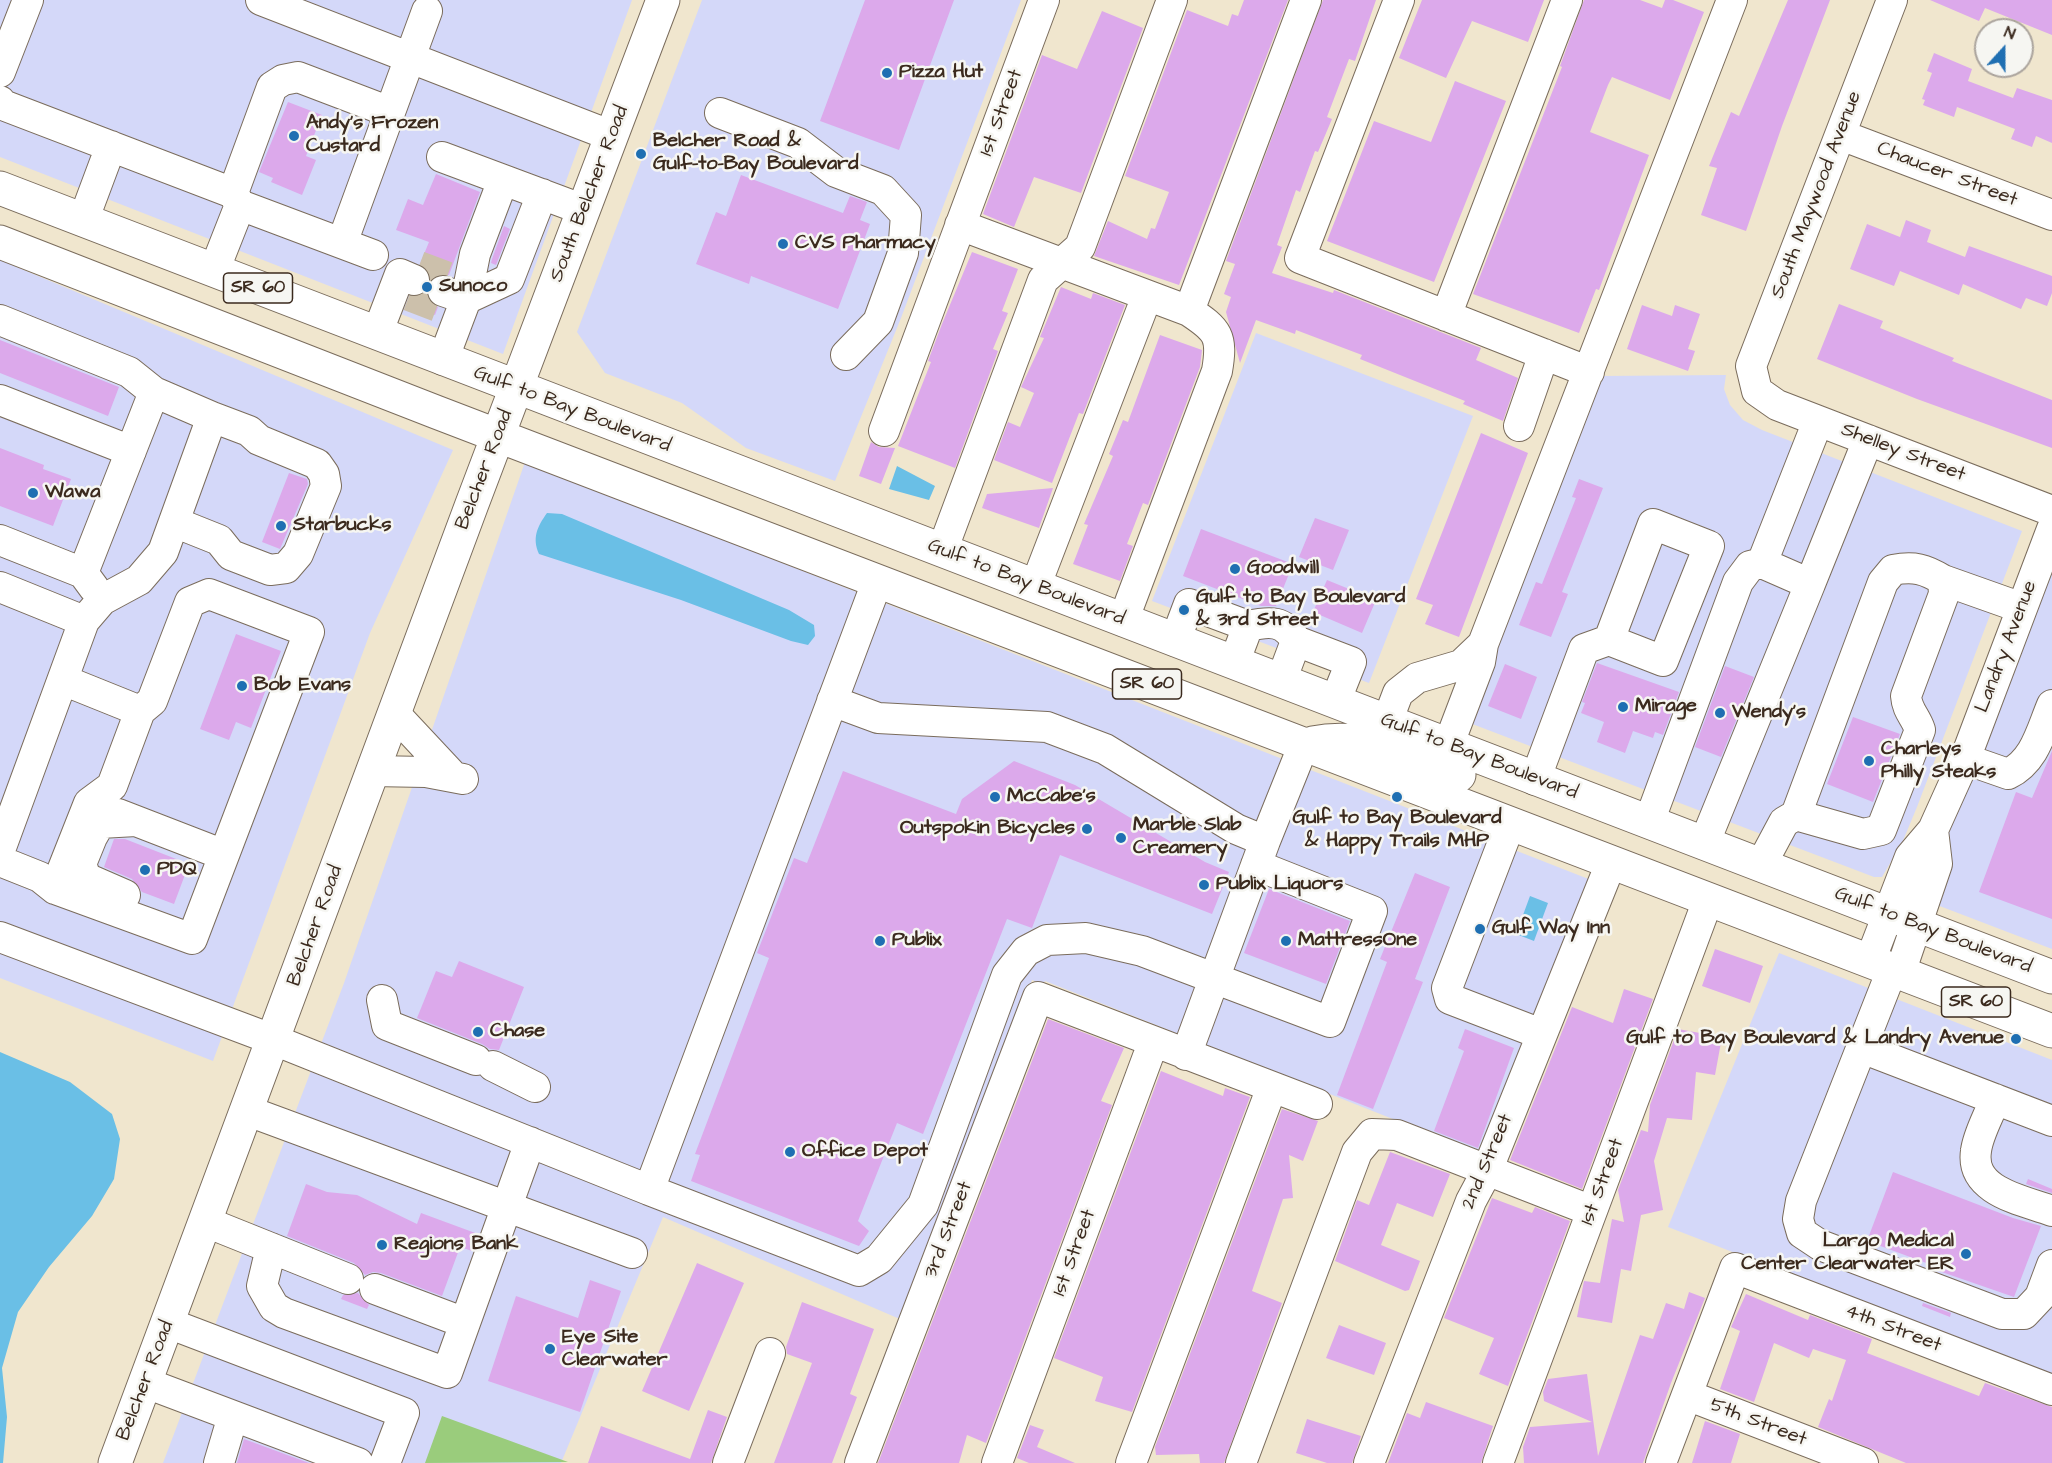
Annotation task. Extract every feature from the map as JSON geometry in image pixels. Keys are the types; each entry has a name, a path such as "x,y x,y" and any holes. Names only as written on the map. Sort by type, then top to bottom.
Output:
{"main road":[{"name":"South Belcher Road","path":"517,388 663,0"},
{"name":"Gulf to Bay Boulevard","path":"0,188 1534,780 2052,977"},
{"path":"0,212 43,229 83,221"},
{"name":"SR 60","path":"0,242 877,582 2052,1031"},
{"name":"Belcher Road","path":"115,1463 517,388"},
{"path":"1304,744 1337,738 1376,743 1533,803 1599,803"}],"street":[{"path":"0,72 28,0"},
{"path":"261,0 298,6 410,56 612,136"},
{"name":"1st Street","path":"884,431 1044,0"},
{"path":"942,551 1043,280 1080,247 1172,0"},
{"path":"1189,311 1306,0"},
{"path":"1399,0 1300,258 1589,372"},
{"path":"1446,316 1567,0"},
{"path":"1448,746 1480,662 1483,644 1732,0"},
{"name":"South Maywood Avenue","path":"1757,392 1751,366 1892,0"},
{"path":"342,243 427,11"},
{"path":"213,271 272,87 283,80 298,77 390,112"},
{"path":"0,101 3,105 111,146 373,255"},
{"path":"720,113 798,143 836,172 883,190 906,214 903,253 878,322 846,355"},
{"name":"Chaucer Street","path":"1841,135 2052,215"},
{"path":"83,221 111,146"},
{"path":"442,157 584,210"},
{"path":"443,360 450,294 475,254 503,180"},
{"path":"450,294 509,279 542,194"},
{"path":"960,225 1189,311 1209,324 1221,346 1216,371 1123,621"},
{"path":"377,334 411,279"},
{"path":"1035,587 1147,296"},
{"path":"0,320 129,372 154,393 249,431 259,440 317,464 324,474 326,486 298,555 286,568 270,570 231,555 219,540 174,522"},
{"path":"1520,426 1544,354"},
{"name":"Shelley Street","path":"1757,392 1778,405 2052,511"},
{"path":"93,611 83,573 154,393"},
{"path":"0,400 131,451"},
{"path":"0,850 63,680 93,611 140,579 163,552 212,417"},
{"path":"1762,563 1818,421"},
{"path":"1704,844 1868,440"},
{"name":"Landry Avenue","path":"2052,529 1965,759 1933,830 1937,864 1902,919 1862,1048 1802,1201 1798,1219 1802,1233 1820,1245 2002,1314 2024,1314 2040,1297 2052,1265"},
{"path":"0,540 83,573"},
{"path":"1649,822 1738,582 1750,566 1762,563 1810,584"},
{"path":"1761,865 1784,822 1796,815 1883,582 1893,570 1923,568 1943,580 2022,608"},
{"path":"1796,815 1863,834 1881,830 1920,730 1917,721 1907,709 1906,696 1944,594 1943,580"},
{"path":"649,1190 877,582"},
{"path":"0,587 93,611"},
{"path":"0,861 40,877 55,889 192,939 309,632 209,594 190,602 152,700 140,711 112,786 89,802 55,889"},
{"path":"1175,641 1189,604 1248,626 1270,621 1289,628 1296,641 1351,662 1335,702"},
{"path":"1234,663 1248,626"},
{"path":"1534,780 1584,649 1609,640"},
{"path":"1281,681 1296,641"},
{"path":"1387,722 1398,693 1417,678 1461,665 1483,644"},
{"path":"63,680 140,711"},
{"path":"0,938 274,1040 859,1271 879,1259 923,1205 1007,975 1026,951 1047,940 1086,938 1142,951 1330,1022 1372,911 1260,853 1236,829 1105,749 1047,727 878,718 832,701"},
{"path":"1965,759 2008,774 2042,757 2052,705"},
{"path":"372,771 426,771 458,777 394,712"},
{"path":"1186,1055 1260,853 1304,744"},
{"path":"89,802 224,855"},
{"path":"136,821 100,823 81,864 86,878 198,923"},
{"path":"1510,824 1447,988 1450,999 1541,1034"},
{"name":"2nd Street","path":"1369,1463 1471,1201 1487,1171 1611,863"},
{"name":"1st Street","path":"1498,1463 1708,900"},
{"name":"3rd Street","path":"860,1463 1038,997 1154,1042"},
{"path":"382,1000 387,1025 485,1063 535,1088"},
{"path":"1154,1042 1317,1104"},
{"name":"1st Street","path":"997,1463 1154,1042"},
{"path":"1862,1048 2052,1121"},
{"path":"1131,1463 1272,1087"},
{"path":"1995,1099 1976,1150 1975,1166 1981,1179 1992,1188 2052,1211"},
{"path":"248,1111 632,1253"},
{"path":"1241,1463 1357,1152 1372,1134 1397,1135 1592,1211"},
{"path":"272,1248 262,1286 274,1307 284,1313 447,1373 530,1142"},
{"path":"206,1222 465,1323"},
{"name":"4th Street","path":"1687,1395 1735,1268 2052,1390"},
{"path":"168,1323 404,1413 385,1463"},
{"path":"728,1463 770,1353"},
{"path":"146,1383 358,1463"},
{"path":"1661,1463 1687,1395"},
{"name":"5th Street","path":"1687,1395 1863,1463"},
{"path":"219,1463 233,1416"}],"shaded area":[{"path":"0,0 632,0 503,354 0,157"},
{"path":"702,0 1021,0 901,318 835,481 746,448 682,403 605,373 577,332"},
{"path":"0,260 453,450 370,633 213,1061 0,978"},
{"path":"1256,333 1473,416 1369,683 1152,601"},
{"path":"1726,375 1724,389 1730,405 1743,420 1762,430 2022,531 1917,807 1902,843 1882,877 1874,877 1467,722 1601,376"},
{"path":"525,462 1591,880 1481,1154 1045,981 1043,984 1032,980 902,1320 663,1217 561,1463 163,1463 344,983"},
{"path":"2052,563 2052,949 1937,905 1946,834 1950,829 1948,826"},
{"path":"1779,953 2052,1060 2052,1376 1668,1227"}],"green space":[{"path":"442,1416 568,1462 425,1463"}],"water":[{"path":"897,466 935,486 929,500 889,489"},
{"path":"547,513 562,514 789,610 814,625 815,636 808,645 791,641 681,600 539,554 536,543 537,533"},
{"path":"1530,896 1548,903 1534,941 1516,934"},
{"path":"0,1052 70,1082 112,1114 120,1139 114,1179 92,1216 49,1267 18,1312 2,1368 7,1417 3,1463 0,1463"}],"building":[{"name":"Pizza Hut","path":"865,0 954,0 899,150 820,121"},
{"path":"1244,0 1288,0 1179,285 1094,256 1108,221 1147,239 1151,228 1155,229 1169,192 1125,176 1187,10 1228,26 1232,14 1238,16"},
{"path":"1323,0 1376,0 1355,61 1349,59 1327,117 1332,119 1318,152 1315,151 1300,192 1296,190 1277,245 1282,247 1272,273 1333,293 1334,290 1481,348 1476,360 1518,378 1503,421 1463,404 1465,401 1360,359 1362,355 1296,330 1295,334 1256,320 1240,363 1226,312 1231,297 1224,294 1235,264 1226,261"},
{"path":"1422,0 1544,0 1528,42 1472,21 1446,78 1399,58"},
{"path":"1584,0 1640,0 1662,8 1665,0 1673,0 1704,12 1670,100 1612,77 1608,85 1590,132 1649,155 1599,290 1596,289 1579,333 1473,294 1562,67 1560,66"},
{"path":"1788,0 1830,0 1782,126 1746,231 1701,215 1717,168 1709,166 1731,112 1739,116"},
{"path":"1930,0 2052,0 2052,35 2034,28 2034,18 2010,18 1985,8 1980,18 1974,19"},
{"path":"1102,11 1143,28 1081,193 1034,177 1014,227 983,214 1042,55 1077,69"},
{"path":"1934,53 1972,69 1968,81 2013,98 2017,88 2052,100 2052,143 2036,136 2032,147 2011,139 2015,129 1957,107 1954,117 1923,105 1925,100 1922,99 1932,73 1927,71"},
{"path":"1455,81 1506,101 1434,282 1327,241 1374,121 1431,142"},
{"name":"Andy's Frozen Custard","path":"288,102 322,115 306,156 316,160 302,195 271,182 273,178 259,172"},
{"path":"436,174 480,192 449,275 439,274 431,279 428,270 420,264 429,242 396,230 408,199 423,205"},
{"name":"CVS Pharmacy","path":"741,175 843,213 850,196 867,202 860,220 870,224 838,309 751,276 749,284 696,264 716,212 726,216"},
{"path":"1906,220 1931,230 1927,242 1965,257 1969,246 2052,276 2052,293 2047,306 2026,298 2021,309 1963,284 1959,295 1900,271 1894,286 1850,269 1867,224 1900,237"},
{"path":"504,226 510,229 496,265 491,263"},
{"path":"972,252 1018,269 1002,311 1008,313 993,349 998,351 955,468 898,446 931,362 928,361 942,324"},
{"path":"1061,287 1091,299 1093,293 1125,305 1083,414 1079,413 1052,483 994,460 1008,422 1020,427 1034,393 1021,387 1044,338 1040,337"},
{"path":"426,292 430,302 438,307 435,315 407,304 410,296 417,297"},
{"path":"1839,304 1883,321 1880,328 1954,358 1952,361 2052,400 2052,448 1917,399 1817,359"},
{"path":"1642,305 1672,316 1675,305 1700,314 1688,349 1695,351 1688,371 1627,349"},
{"path":"1160,335 1202,350 1200,367 1148,505 1143,503 1127,544 1133,546 1120,581 1073,564 1088,525 1084,524 1113,456 1109,454 1123,420 1128,422"},
{"path":"0,340 119,387 108,416 0,373"},
{"path":"1481,433 1528,453 1459,637 1425,624 1433,605 1416,599"},
{"path":"871,442 879,447 895,448 881,484 859,476"},
{"name":"Wawa","path":"0,448 44,465 43,469 71,479 53,526 0,506"},
{"name":"Starbucks","path":"289,473 307,479 308,484 280,549 262,542"},
{"path":"1579,479 1603,488 1562,592 1568,594 1551,637 1519,625 1536,582 1542,584 1576,498 1572,497"},
{"path":"1053,488 1039,528 982,508 987,494"},
{"path":"1315,518 1349,530 1333,570 1299,557"},
{"path":"1201,529 1293,564 1276,606 1261,606 1183,576"},
{"path":"1327,580 1376,600 1362,633 1313,612"},
{"name":"Bob Evans","path":"236,634 281,651 251,728 236,722 229,740 200,729"},
{"path":"1597,663 1679,692 1663,735 1655,732 1653,738 1633,731 1625,753 1597,742 1604,722 1581,713 1585,703 1582,702"},
{"path":"1505,664 1537,677 1521,719 1488,706"},
{"path":"1725,666 1754,677 1721,757 1695,747"},
{"name":"Charleys Philly Steaks","path":"1853,717 1900,734 1873,802 1827,784"},
{"path":"2052,751 2052,919 1979,892 2016,792 2032,798"},
{"name":"Publix","path":"1014,761 1075,785 1205,862 1229,872 1212,914 1060,855 1032,928 1007,919 923,1134 897,1123 858,1221 869,1231 859,1246 691,1181 700,1155 695,1154 769,958 757,953 794,858 807,863 843,771 956,814 962,799"},
{"name":"PDQ","path":"114,839 125,839 189,864 174,904 142,892 132,879 104,867"},
{"path":"1415,873 1450,887 1415,979 1423,982 1373,1109 1337,1095 1387,962 1380,959"},
{"path":"1269,889 1350,921 1326,984 1244,953"},
{"path":"1715,949 1763,966 1750,1003 1702,986"},
{"name":"Chase","path":"459,961 524,987 499,1050 490,1049 417,1018 436,971 452,977"},
{"path":"1624,989 1653,999 1582,1189 1510,1160 1572,1007 1613,1023"},
{"path":"1048,1019 1124,1048 1101,1101 1112,1105 986,1443 967,1435 959,1463 878,1463"},
{"path":"1465,1029 1514,1048 1478,1148 1434,1131 1464,1051 1458,1048"},
{"path":"1678,1029 1722,1037 1715,1075 1696,1072 1692,1120 1667,1118 1654,1161 1663,1210 1641,1215 1631,1271 1621,1269 1612,1323 1577,1317 1584,1281 1600,1283 1612,1219 1624,1222 1618,1190 1641,1130 1648,1132 1650,1105"},
{"path":"1161,1071 1223,1096 1225,1088 1250,1097 1132,1412 1095,1401 1103,1377 1054,1358"},
{"path":"1282,1109 1318,1121 1303,1161 1289,1155 1293,1198 1283,1199 1252,1291 1282,1303 1224,1463 1200,1463 1199,1454 1156,1455 1155,1447"},
{"path":"1390,1152 1450,1174 1433,1217 1397,1203 1381,1245 1420,1261 1409,1290 1405,1291 1335,1261 1357,1200 1369,1205"},
{"name":"Largo Medical Center Clearwater ER","path":"1893,1172 2013,1218 2041,1226 2014,1297 1936,1270 1937,1267 1867,1241"},
{"path":"2028,1179 2052,1189 2052,1193 2026,1184"},
{"name":"Regions Bank","path":"306,1184 327,1192 357,1195 417,1224 421,1213 478,1234 472,1251 460,1247 442,1296 381,1273 373,1272 365,1275 354,1263 287,1236"},
{"path":"1492,1198 1532,1213 1535,1207 1570,1221 1508,1386 1479,1374 1494,1338 1444,1318"},
{"path":"697,1263 744,1283 689,1411 642,1391"},
{"name":"Eye Site Clearwater","path":"590,1280 621,1291 580,1412 488,1381 516,1296 578,1318"},
{"path":"1689,1292 1705,1298 1671,1383 1643,1463 1524,1463 1523,1447 1530,1427 1592,1422 1544,1401 1543,1392 1548,1379 1587,1374 1598,1456 1640,1335 1653,1339 1666,1303 1684,1309"},
{"path":"358,1293 369,1305 367,1309 341,1299 343,1295"},
{"path":"1746,1294 1808,1320 1810,1315 1872,1339 1867,1353 1979,1396 1985,1383 2052,1407 2052,1463 1906,1463 1818,1427 1829,1399 1832,1401 1846,1360 1813,1349 1809,1358 1774,1343 1754,1402 1720,1389 1740,1331 1731,1327"},
{"path":"802,1302 874,1329 850,1394 857,1397 832,1463 774,1463 812,1363 787,1354 786,1347"},
{"path":"1923,1303 1951,1313 1950,1317 1922,1306"},
{"path":"1339,1325 1386,1343 1374,1375 1326,1358"},
{"path":"1426,1402 1493,1426 1481,1463 1388,1463 1407,1413 1420,1418"},
{"path":"708,1410 727,1417 711,1463 588,1463 601,1426 690,1459"},
{"path":"1307,1419 1361,1436 1352,1463 1327,1463 1296,1453"},
{"path":"1705,1421 1740,1434 1731,1463 1692,1463"},
{"path":"1030,1425 1044,1430 1037,1447 1075,1463 1029,1463 1017,1458"},
{"path":"244,1439 309,1463 237,1463"}],"tunnel":[{"path":"419,266 448,277"},
{"path":"409,296 438,307"}],"place":[{"name":"Pizza Hut","path":"887,73"},
{"name":"Andy's Frozen Custard","path":"294,136"},
{"name":"Belcher Road & Gulf-to-Bay Boulevard","path":"641,154"},
{"name":"CVS Pharmacy","path":"783,244"},
{"name":"Sunoco","path":"427,287"},
{"name":"Wawa","path":"33,493"},
{"name":"Starbucks","path":"281,526"},
{"name":"Goodwill","path":"1235,569"},
{"name":"Gulf to Bay Boulevard & 3rd Street","path":"1184,610"},
{"name":"Bob Evans","path":"242,686"},
{"name":"Mirage","path":"1623,707"},
{"name":"Wendy's","path":"1720,713"},
{"name":"Charleys Philly Steaks","path":"1869,761"},
{"name":"McCabe's","path":"995,797"},
{"name":"Gulf to Bay Boulevard & Happy Trails MHP","path":"1397,797"},
{"name":"Outspokin Bicycles","path":"1087,829"},
{"name":"Marble Slab Creamery","path":"1121,838"},
{"name":"PDQ","path":"145,870"},
{"name":"Publix Liquors","path":"1204,885"},
{"name":"Gulf Way Inn","path":"1480,929"},
{"name":"Publix","path":"880,941"},
{"name":"MattressOne","path":"1286,941"},
{"name":"Chase","path":"478,1032"},
{"name":"Gulf to Bay Boulevard & Landry Avenue","path":"2016,1039"},
{"name":"Office Depot","path":"790,1152"},
{"name":"Regions Bank","path":"382,1245"},
{"name":"Largo Medical Center Clearwater ER","path":"1966,1254"},
{"name":"Eye Site Clearwater","path":"550,1349"}]}
